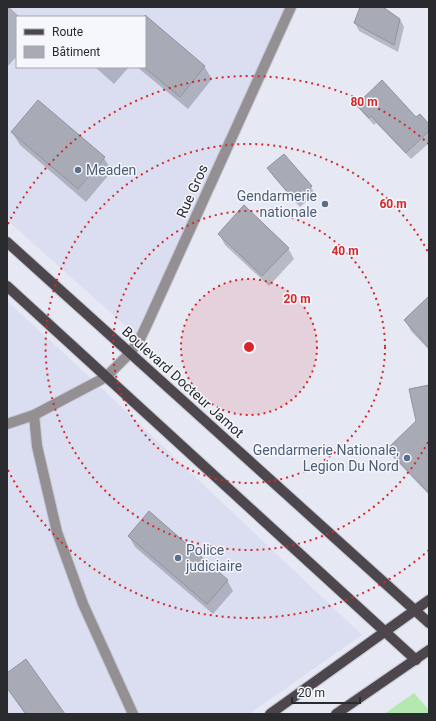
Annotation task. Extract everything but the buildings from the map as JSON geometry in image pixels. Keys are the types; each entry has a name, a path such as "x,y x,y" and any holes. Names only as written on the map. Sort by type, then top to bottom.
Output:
{"main road":[{"name":"Boulevard Docteur Jamot","path":"7,242 429,623"},
{"path":"7,286 416,660"},
{"path":"270,714 429,600"},
{"path":"336,714 429,650"}],"street":[{"name":"Rue Gros","path":"7,424 34,415 106,377 130,353 140,339 291,7"},
{"path":"34,415 37,446 57,532 83,604 133,714"}],"shaded area":[{"path":"7,7 295,7 140,339 7,220"},
{"path":"7,301 94,381 362,635 249,714 7,714"}],"green space":[{"path":"414,693 429,710 429,714 384,714"}],"place":[{"name":"Meaden","path":"78,170"},
{"name":"Gendarmerie nationale","path":"325,204"},
{"name":"Gendarmerie Nationale, Legion Du Nord","path":"407,458"},
{"name":"Police judiciaire","path":"178,558"}]}
